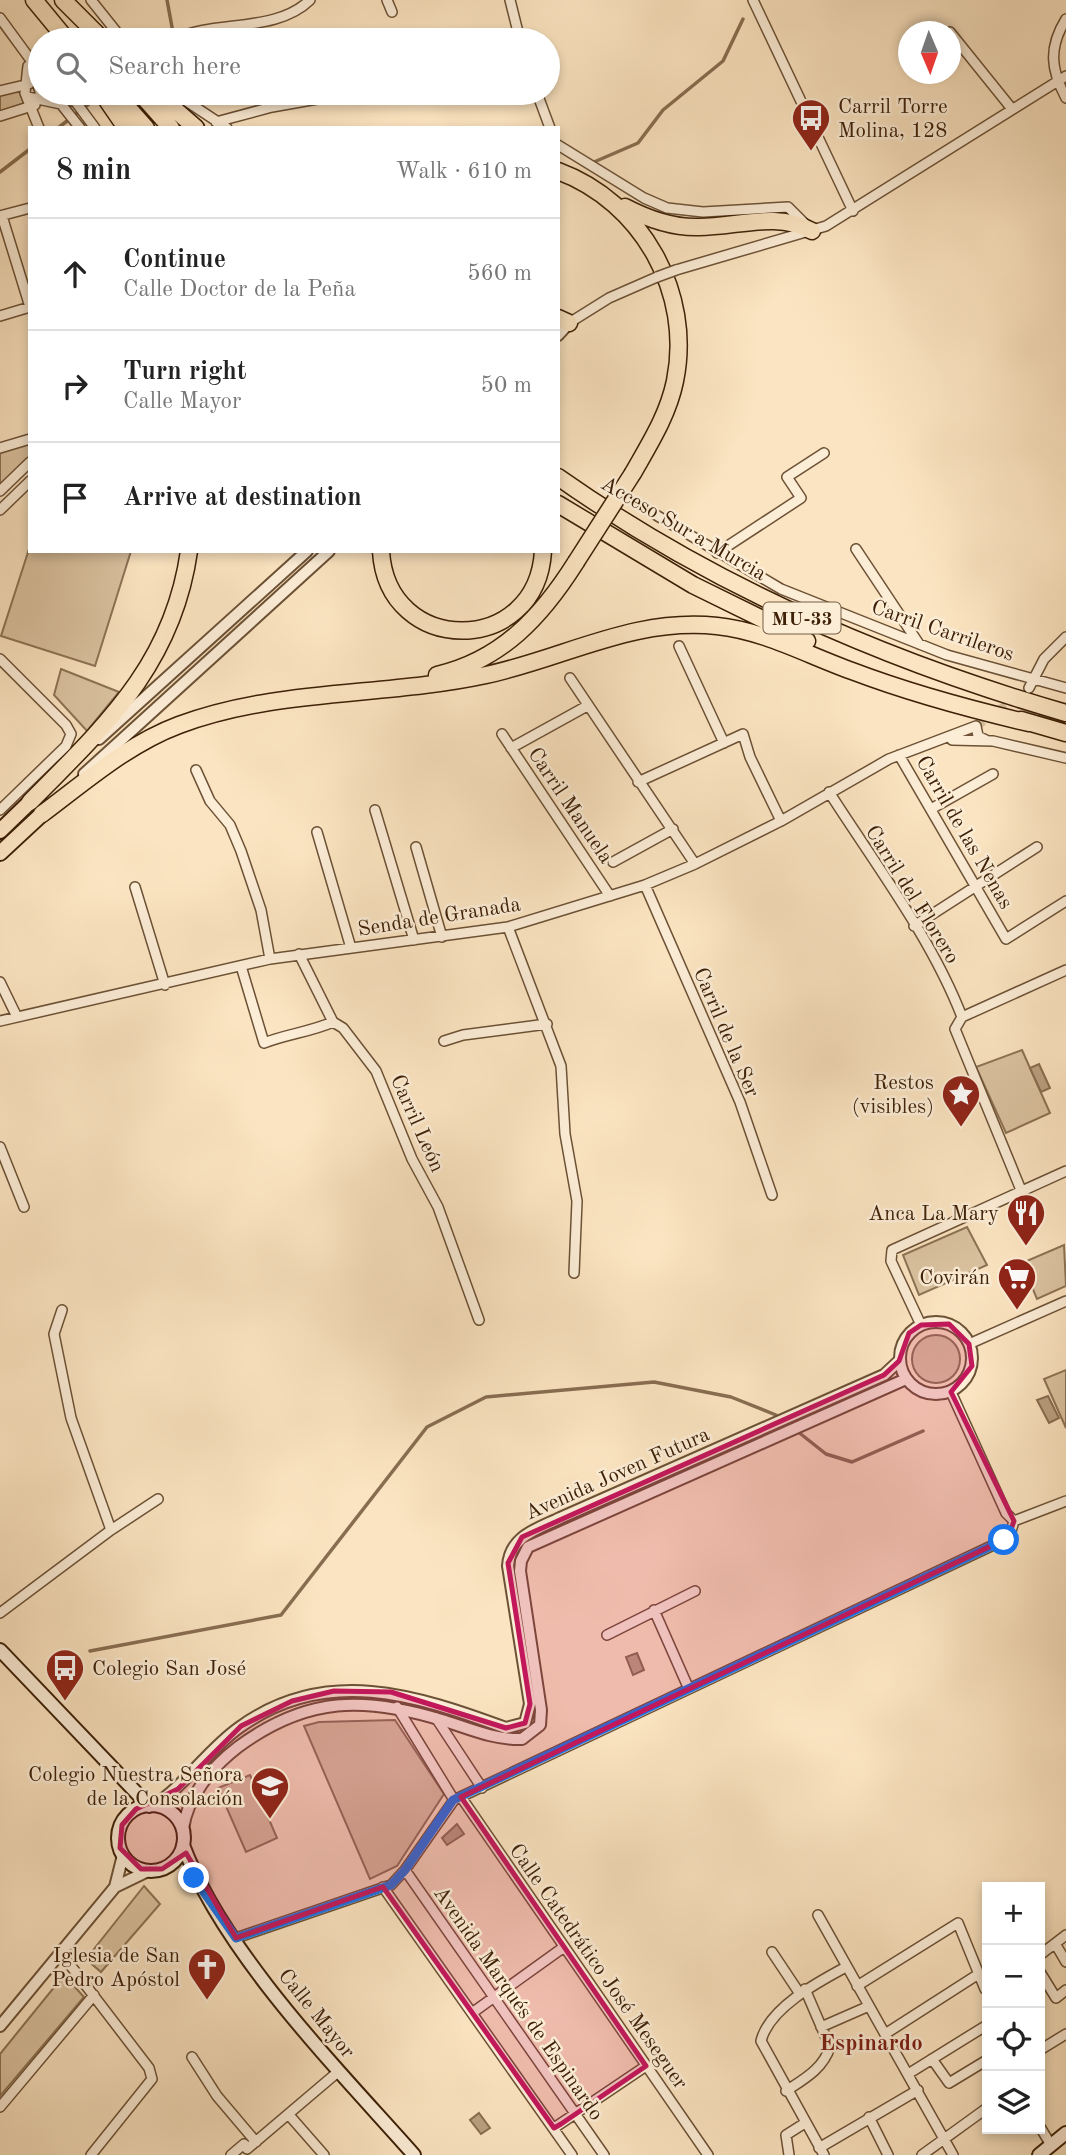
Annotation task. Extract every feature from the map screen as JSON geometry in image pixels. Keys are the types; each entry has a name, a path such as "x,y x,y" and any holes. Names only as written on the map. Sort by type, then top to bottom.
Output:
{"highway":[{"path":"34,0 56,28"},
{"path":"63,0 85,28"},
{"path":"63,0 91,28"},
{"path":"110,105 125,126"},
{"path":"126,105 144,126"},
{"path":"151,105 169,126"},
{"path":"170,105 194,126"},
{"path":"560,172 650,219 675,226 710,227 775,220 798,224 812,231"},
{"path":"341,692 446,673 499,649 547,606 657,431 671,397 677,366 678,334 673,302 661,267 642,233 612,201"},
{"name":"Acceso Sur a Murcia","path":"560,478 684,556 784,610 915,664 1066,713"},
{"name":"Acceso Sur a Murcia","path":"560,505 628,548 763,622 912,684 1066,733"},
{"path":"30,802 114,716 147,671 173,620 189,553"},
{"path":"381,553 388,582 406,608 436,627 462,632 488,627 517,610 537,582 543,553"},
{"path":"42,814 128,752 178,726 254,704 466,679 507,670 640,629 699,625 756,633 939,702 1030,723"}],"main road":[{"path":"0,831 30,802"},
{"path":"0,853 42,814"},
{"path":"0,1650 151,1806 168,1811 183,1829 183,1845 178,1857 169,1866 148,1871 134,1866 123,1855 119,1832 131,1813 151,1806"},
{"path":"125,1780 131,1813"},
{"name":"Calle Mayor","path":"183,1845 202,1886 283,2003 414,2155"},
{"name":"Calle Mayor","path":"169,1866 187,1873 202,1886"},
{"path":"1039,2155 1066,2133"}],"street":[{"path":"91,0 113,28"},
{"path":"219,28 266,20 292,12 310,0"},
{"path":"387,0 392,12"},
{"path":"510,0 518,28"},
{"path":"753,0 853,211"},
{"path":"0,18 28,57"},
{"path":"1066,19 1053,50 1052,68 1061,78 1066,98"},
{"path":"961,45 1012,110"},
{"path":"25,53 28,75"},
{"path":"0,91 14,86 27,71"},
{"path":"561,327 609,298 657,276 812,231 853,211 1061,78"},
{"path":"14,86 28,93"},
{"path":"0,116 28,99"},
{"path":"34,105 38,126"},
{"path":"62,105 78,126"},
{"path":"78,105 94,126"},
{"path":"191,105 223,126"},
{"path":"216,122 283,105"},
{"path":"541,105 549,126"},
{"path":"560,146 644,198 667,208 703,212 774,206 788,208 812,231"},
{"path":"28,209 1,216 28,301"},
{"path":"0,316 28,308"},
{"path":"0,448 28,440"},
{"path":"718,553 800,498 787,477 824,453"},
{"path":"0,491 28,464"},
{"path":"0,510 28,483"},
{"name":"Carril Carrileros","path":"656,515 781,589 919,645 1066,688"},
{"path":"856,549 919,645"},
{"path":"30,802 305,553"},
{"path":"42,814 327,553"},
{"path":"1029,688 1044,659 1066,637"},
{"path":"679,646 724,743"},
{"path":"0,659 66,724 71,738 0,810"},
{"path":"570,678 695,864"},
{"path":"512,748 587,706"},
{"name":"Senda de Granada","path":"0,1021 270,959 508,928 645,885 695,864 781,821 900,755 976,726 978,736 986,740"},
{"name":"Carril Manuela","path":"502,734 610,896"},
{"path":"639,782 743,734 750,757 781,821"},
{"path":"927,746 964,739 986,740 1066,758"},
{"name":"Carril de las Nenas","path":"900,755 1006,939 1066,901"},
{"path":"196,770 210,801 230,825 241,851 261,910 270,959"},
{"path":"931,808 993,775"},
{"name":"Carril del Florero","path":"829,792 947,982 959,1020 959,1044 1021,1191"},
{"path":"375,810 414,940"},
{"path":"613,862 673,829"},
{"path":"317,832 351,948"},
{"path":"416,847 442,937"},
{"path":"914,926 1037,847"},
{"name":"Carril de la Ser","path":"645,885 740,1102 772,1195"},
{"path":"135,887 165,985"},
{"path":"508,928 561,1066 565,1134 577,1200 574,1273"},
{"name":"Carril León","path":"299,954 333,1022 343,1028 376,1071 412,1159 438,1207 479,1320"},
{"path":"241,966 264,1043 285,1035 305,1034 333,1022"},
{"path":"959,1020 1066,970"},
{"path":"0,982 17,1017"},
{"path":"444,1041 463,1035 547,1024"},
{"path":"0,1147 24,1207"},
{"path":"921,1325 891,1261 892,1250 1066,1171"},
{"path":"970,1344 1066,1301"},
{"path":"62,1310 54,1334 71,1418 111,1530"},
{"path":"935,1322 949,1324 961,1332 970,1344 972,1366 961,1385 951,1392 937,1395 923,1393 906,1379 899,1361 901,1346 909,1333 921,1325 935,1322"},
{"name":"Avenida Joven Futura","path":"151,1806 178,1789 212,1749 241,1726 302,1698 334,1691 391,1692 506,1727 525,1723 530,1704 508,1566 510,1552 517,1541 560,1518 884,1375 899,1361"},
{"name":"Avenida Joven Futura","path":"183,1829 187,1806 228,1755 264,1728 307,1710 330,1704 397,1707 507,1740 522,1739 540,1725 541,1710 520,1567 528,1547 906,1379"},
{"path":"951,1392 1003,1508 1014,1521"},
{"path":"0,1613 111,1530 158,1499"},
{"path":"1014,1521 1066,1501"},
{"path":"236,1938 391,1885 457,1799 1004,1540 1010,1535 1014,1521"},
{"path":"607,1635 695,1591"},
{"path":"654,1610 688,1688"},
{"path":"397,1707 457,1799"},
{"path":"436,1718 482,1788"},
{"name":"Calle Catedrático José Meseguer","path":"457,1799 564,1947 708,2155"},
{"path":"115,1887 123,1855"},
{"name":"Avenida Marqués de Espinardo","path":"405,1870 604,2155"},
{"path":"0,2026 115,1887 148,1871"},
{"name":"Avenida Marqués de Espinardo","path":"383,1887 572,2155"},
{"path":"818,1915 953,2155"},
{"path":"857,1986 958,1923 977,1975 982,1982"},
{"path":"1045,1952 1066,1935"},
{"path":"1056,1945 1066,1962"},
{"path":"472,2013 564,1947"},
{"path":"772,1952 803,1992 830,2047 826,2058 811,2075 786,2091"},
{"path":"61,1953 149,2068 152,2080 92,2155"},
{"path":"846,1967 803,1992 764,2029 761,2041 804,2123 822,2151 869,2117 918,2090"},
{"path":"885,2034 977,1975"},
{"path":"1045,1992 1056,1998 1066,1990"},
{"path":"0,2107 94,1995"},
{"path":"821,2027 869,2006"},
{"path":"908,2074 982,2028"},
{"path":"1045,2047 1066,2034"},
{"path":"192,2057 217,2096 256,2142"},
{"path":"932,2059 949,2083 982,2063"},
{"path":"554,2128 646,2066"},
{"path":"230,2155 244,2144 249,2152 256,2142 339,2071"},
{"path":"922,2155 982,2112"},
{"path":"289,2115 324,2155"},
{"path":"869,2117 888,2155"},
{"path":"789,2155 786,2135 804,2123"},
{"path":"1044,2134 1051,2145"}],"highlighted area":[{"path":"949,1324 969,1344 972,1366 951,1392 1014,1521 1008,1538 461,1797 646,2066 561,2124 554,2128 383,1887 236,1938 186,1853 162,1869 141,1869 120,1848 122,1825 136,1809 178,1789 241,1726 292,1701 334,1691 391,1692 506,1728 525,1723 530,1704 508,1563 522,1537 884,1375 899,1361 909,1333 921,1325"}],"shaded area":[{"path":"17,89 25,99 22,106 0,114 0,94"},
{"path":"28,440 28,464 0,491 0,448"},
{"path":"28,552 130,553 95,666 1,636"},
{"path":"61,669 119,692 87,731 54,695"},
{"path":"1022,1050 1050,1113 1006,1133 976,1067"},
{"path":"1039,1064 1050,1088 1041,1092 1030,1068"},
{"path":"967,1227 987,1265 919,1295 903,1255"},
{"path":"1064,1245 1066,1286 1037,1299 1022,1263"},
{"path":"936,1335 953,1342 960,1359 953,1376 936,1383 919,1376 912,1359 919,1342"},
{"path":"1066,1370 1066,1428 1044,1379"},
{"path":"1048,1396 1059,1418 1049,1423 1037,1400"},
{"path":"637,1653 644,1670 633,1675 626,1657"},
{"path":"395,1720 444,1794 397,1866 370,1879 304,1726 319,1722"},
{"path":"250,1775 277,1838 246,1852 218,1788"},
{"path":"457,1824 464,1834 447,1845 442,1838"},
{"path":"144,1886 160,1904 101,1972 86,1959"},
{"path":"64,1975 84,1997 0,2096 0,2054"},
{"path":"479,2113 490,2128 481,2134 470,2120"}],"waterway":[{"path":"167,0 172,28"},
{"path":"594,162 638,143 663,110 723,61 743,19"},
{"path":"61,126 87,105"},
{"path":"0,172 28,151"},
{"path":"90,1651 281,1615 427,1427 486,1397 654,1382 731,1397 776,1415"},
{"path":"797,1431 826,1454 852,1462 923,1431"}],"tunnel":[{"path":"976,726 1017,698"}],"place":[{"name":"Carril Torre Molina, 128","path":"811,152"},
{"name":"Restos (visibles)","path":"961,1128"},
{"name":"Anca La Mary","path":"1026,1247"},
{"name":"Covirán","path":"1017,1311"},
{"name":"Colegio San José","path":"65,1702"},
{"name":"Colegio Nuestra Señora de la Consolación","path":"270,1820"},
{"name":"Iglesia de San Pedro Apóstol","path":"207,2001"}],"district":[{"name":"Espinardo","path":"871,2042"}],"route":[{"path":"194,1878 236,1938 346,1898 391,1885 405,1870 453,1800 1004,1540"}]}
